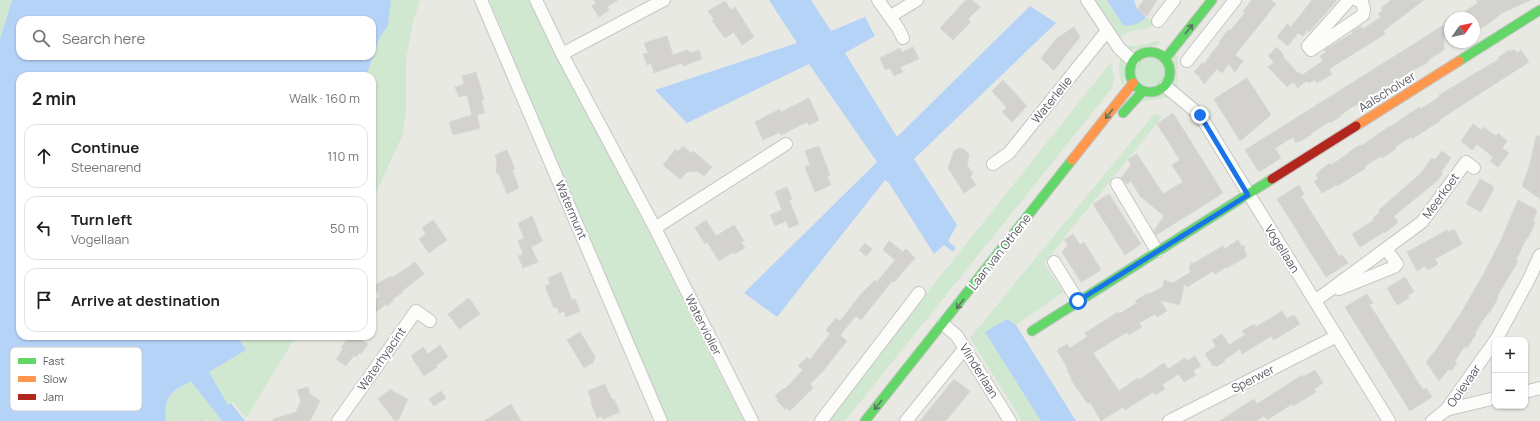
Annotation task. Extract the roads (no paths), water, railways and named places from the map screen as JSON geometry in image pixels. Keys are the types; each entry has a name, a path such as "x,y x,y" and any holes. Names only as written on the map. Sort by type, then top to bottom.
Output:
{"street":[{"name":"Watermunt","path":"481,0 660,421"},
{"name":"Waterviolier","path":"536,0 562,54 654,228 752,421"},
{"path":"562,54 664,0"},
{"path":"878,0 890,16 903,38"},
{"path":"890,16 917,0"},
{"path":"1087,0 1119,48 1133,61"},
{"path":"1158,20 1174,0"},
{"path":"1162,56 1212,0"},
{"path":"1187,61 1235,0"},
{"path":"1348,0 1308,46 1311,50 1363,15 1364,10 1361,1"},
{"path":"1162,56 1195,6"},
{"name":"Aalscholver","path":"1032,331 1156,251 1248,195 1540,10"},
{"name":"Waterlelie","path":"993,164 1009,153 1107,31"},
{"path":"1151,52 1162,56 1170,70 1168,81 1165,86 1154,92 1143,91 1133,83 1130,72 1133,61 1144,53 1151,52"},
{"name":"Laan van Othene","path":"865,421 949,327 1133,83"},
{"name":"Vogellaan","path":"1165,86 1200,115 1248,195 1320,298 1337,336 1389,421"},
{"path":"1117,121 1143,91"},
{"path":"654,228 786,144"},
{"name":"Meerkoet","path":"1320,298 1422,222 1466,162 1474,168"},
{"path":"1117,184 1156,251"},
{"path":"1320,298 1394,268 1397,264 1386,249"},
{"name":"Ooievaar","path":"1497,337 1529,279 1540,255"},
{"path":"1054,262 1078,301"},
{"path":"1367,263 1376,275"},
{"path":"821,421 919,293"},
{"name":"Waterhyacint","path":"338,421 416,311 430,322"},
{"name":"Vlinderlaan","path":"949,327 1010,421"},
{"name":"Sperwer","path":"1169,421 1337,336"},
{"name":"Ooievaar","path":"1446,410 1492,344"},
{"path":"906,421 964,348"},
{"path":"1528,391 1540,388"},
{"path":"1432,421 1446,410 1492,399"}],"water":[{"path":"12,0 391,0 388,26 380,37 376,48 376,16 16,16 16,60 372,60 367,72 16,72 16,340 240,340 246,350 209,372 228,405 231,403 245,421 222,421 191,381 173,392 167,400 166,421 0,421 0,39"},
{"path":"769,0 811,0 831,31 865,17 875,36 845,53 897,137 1030,6 1056,23 914,159 957,225 948,241 956,248 953,252 944,245 934,254 889,183 885,180 777,317 744,293 877,162 809,64 687,123 655,90 797,43"},
{"path":"1107,0 1134,0 1137,9 1146,17 1136,24 1123,25"},
{"path":"1007,319 1016,325 1076,421 1041,421 985,332"}]}
